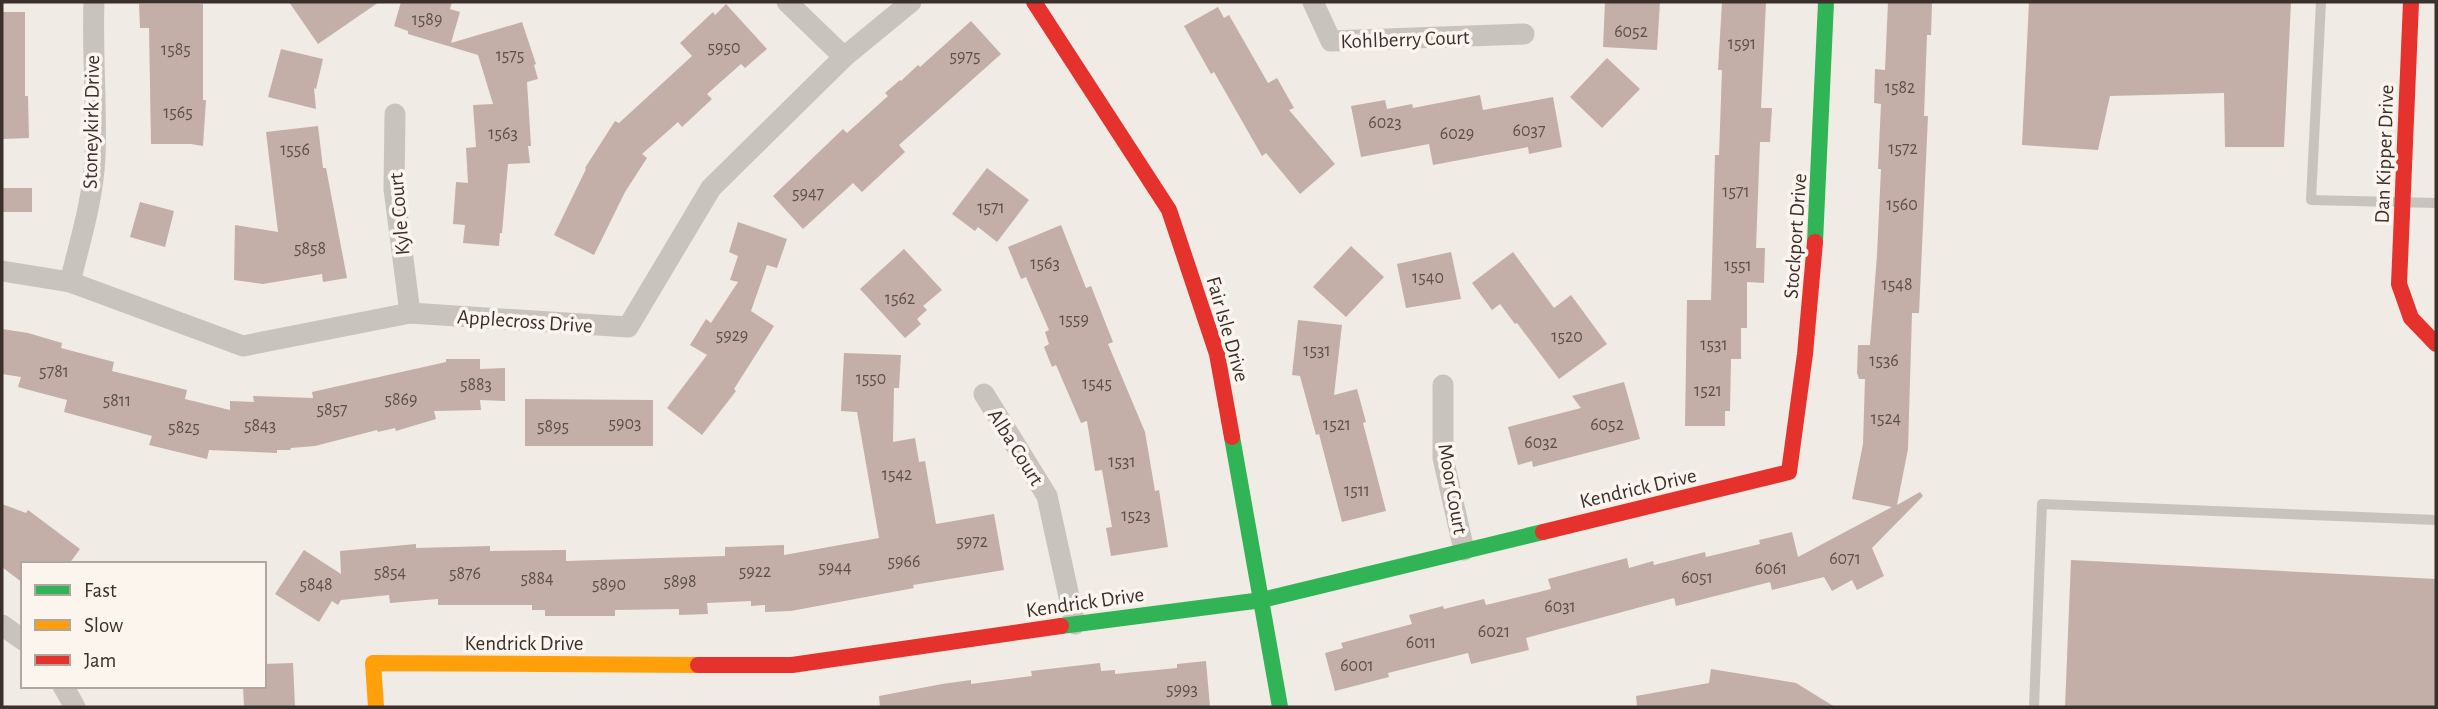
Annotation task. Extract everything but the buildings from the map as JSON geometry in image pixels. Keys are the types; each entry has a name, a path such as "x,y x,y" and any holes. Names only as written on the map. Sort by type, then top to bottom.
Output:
{"street":[{"name":"Stoneykirk Drive","path":"70,282 90,206 95,158 92,47 94,2"},
{"path":"787,2 844,57"},
{"name":"Applecross Drive","path":"2,271 70,282 243,345 410,313 628,327 711,188 844,57 911,2"},
{"name":"Fair Isle Drive","path":"1034,2 1169,209 1217,354 1280,707"},
{"name":"Kohlberry Court","path":"1313,2 1331,41 1524,34"},
{"name":"Stockport Drive","path":"1789,472 1814,288 1824,111 1826,2"},
{"name":"Dan Kipper Drive","path":"2411,2 2399,284 2404,307 2420,332 2436,344"},
{"name":"Kyle Court","path":"396,114 394,189 410,313"},
{"name":"Moor Court","path":"1443,385 1443,458 1464,550"},
{"name":"Alba Court","path":"984,394 1046,496 1075,624"},
{"name":"Kendrick Drive","path":"376,707 373,663 792,665 1262,600 1789,472"},
{"path":"2,625 21,639"},
{"path":"64,688 75,707"}],"lane":[{"path":"2321,2 2311,200 2436,203"},
{"path":"2034,707 2042,504 2436,520"}],"traffic: fast":[{"path":"1815,242 1826,2"},
{"path":"1232,437 1280,707"},
{"path":"1061,626 1262,600 1543,532"}],"traffic: slow":[{"path":"376,707 373,663 698,665"}],"traffic: jam":[{"path":"1034,2 1169,210 1217,354 1232,437"},
{"path":"2411,2 2399,284 2411,318 2436,344"},
{"path":"1543,532 1789,472 1805,354 1815,242"},
{"path":"698,665 792,665 1061,626"}]}
